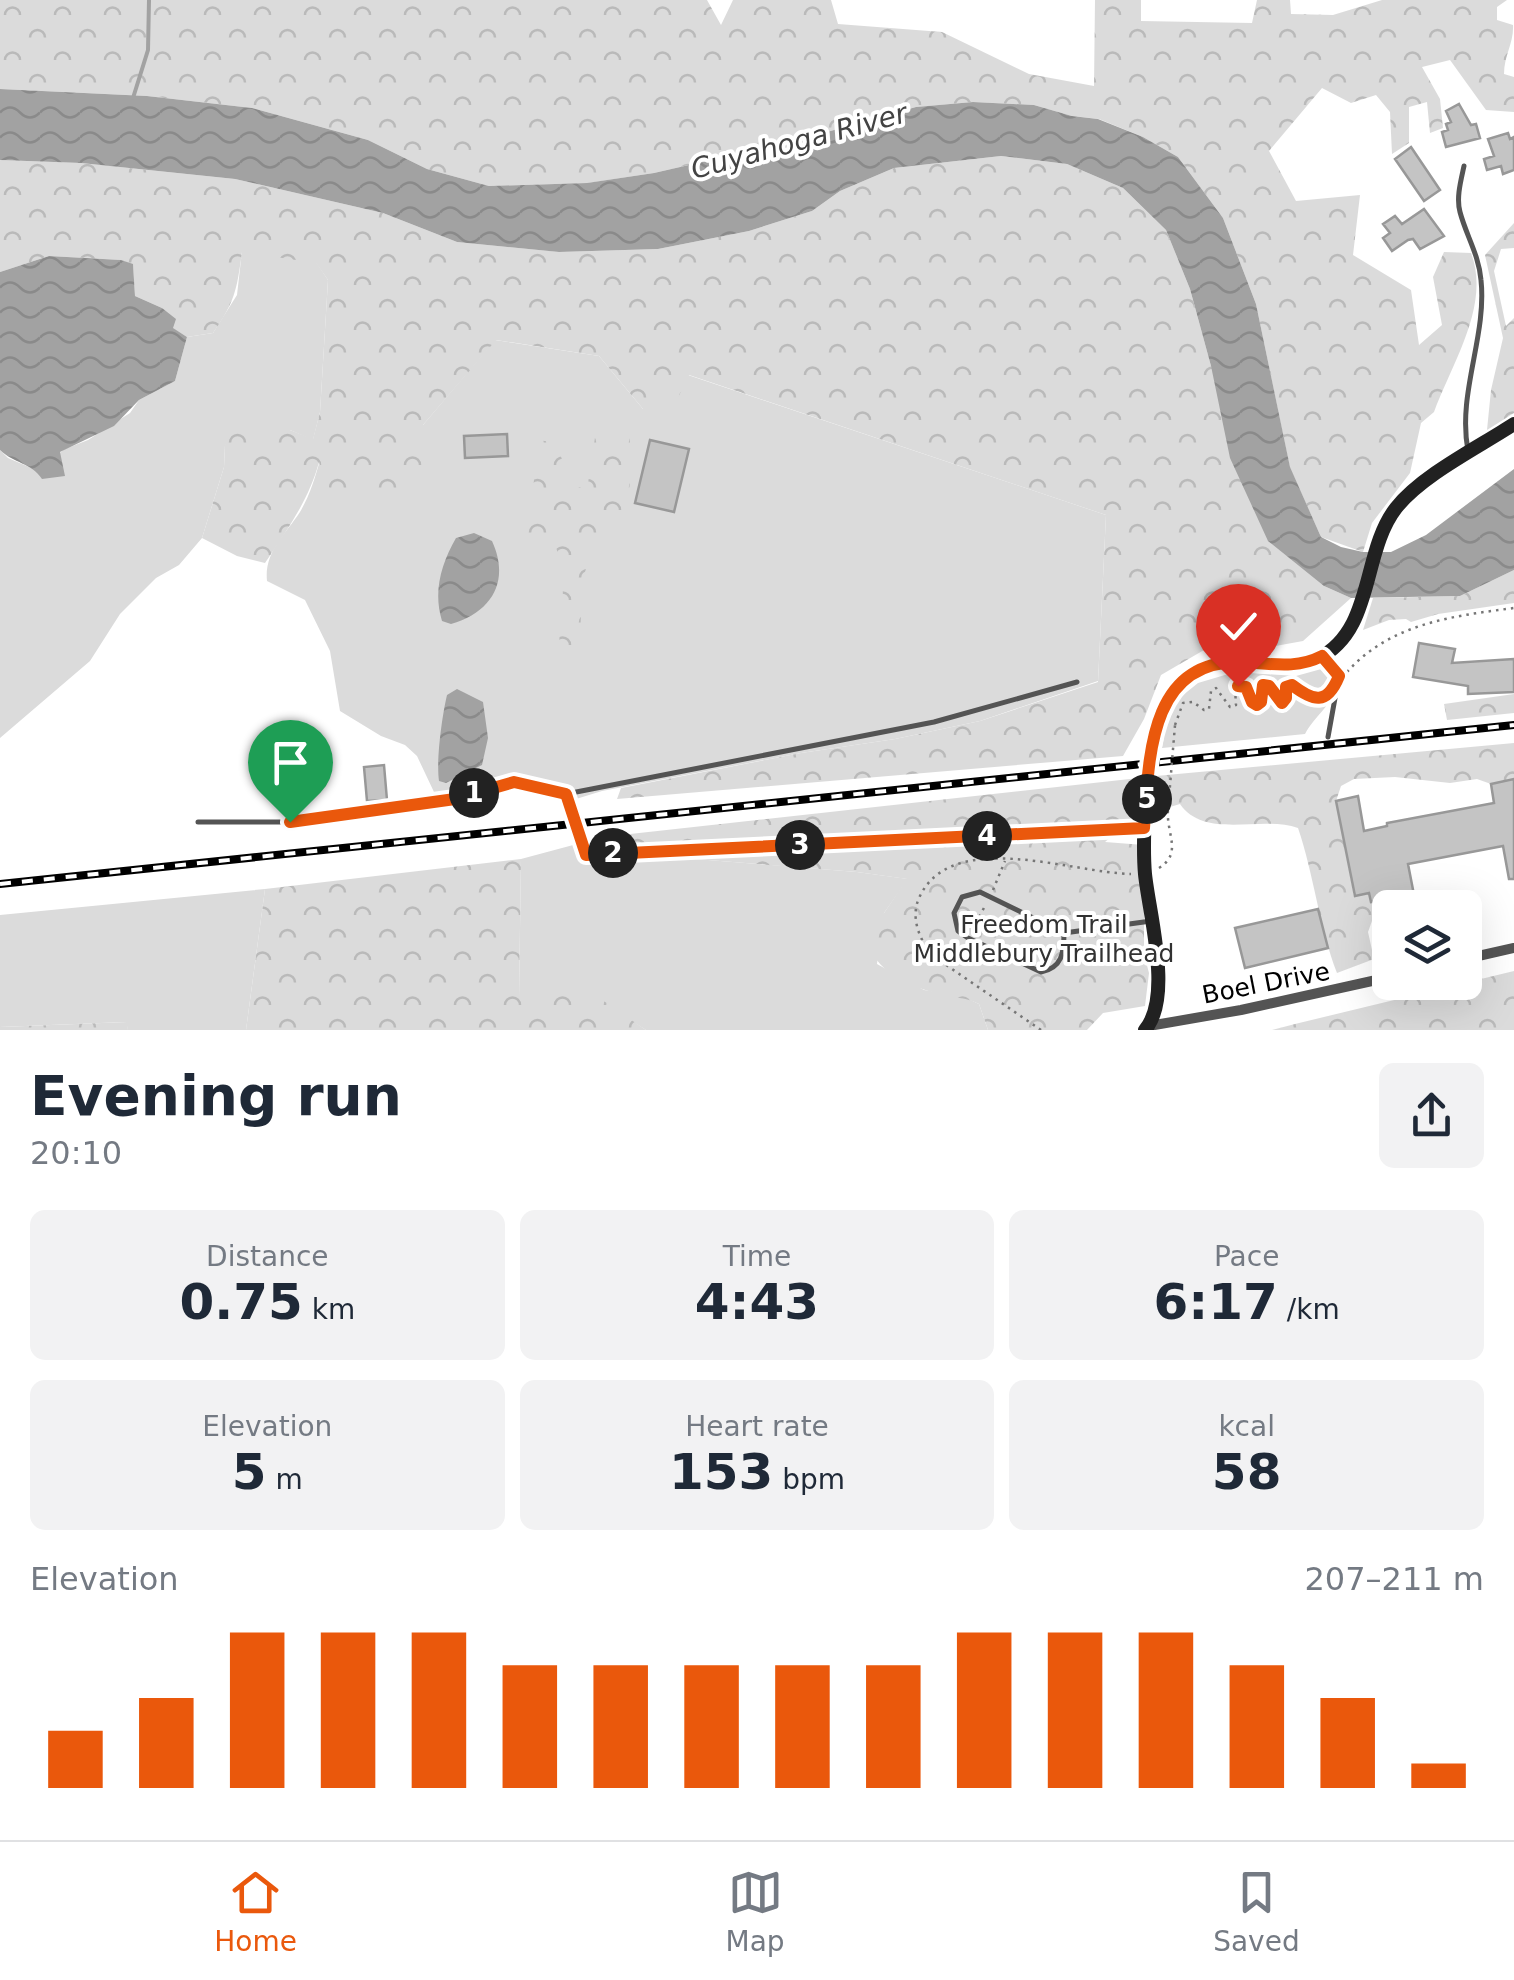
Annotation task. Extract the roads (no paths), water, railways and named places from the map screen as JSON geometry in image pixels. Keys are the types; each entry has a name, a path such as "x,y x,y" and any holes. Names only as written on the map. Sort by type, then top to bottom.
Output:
{"street":[{"path":"1147,1028 1156,1008 1157,986 1144,828 1156,724 1174,691 1202,670 1237,662 1298,664 1322,656 1338,644 1350,628 1386,525 1406,497 1514,424"},
{"path":"1482,956 1514,948"},
{"name":"Boel Drive","path":"1147,1028 1372,981"}],"lane":[{"path":"1464,166 1459,210 1477,257 1482,283 1464,414 1468,454"},
{"path":"1322,656 1339,681 1328,737"},
{"path":"198,822 290,822 455,799 514,782 566,794 934,722 1076,682"},
{"path":"566,794 586,855 1144,828"},
{"path":"1064,933 1062,959 1051,970 1040,972 958,931 954,914 962,897 980,892 1064,933 1151,921"}],"water":[{"name":"Cuyahoga River","path":"0,89 147,96 252,108 368,140 427,169 489,186 587,183 654,173 802,139 916,107 973,102 1034,105 1098,119 1143,137 1178,157 1223,218 1256,304 1290,467 1321,537 1363,552 1391,552 1426,535 1514,469 1514,570 1460,596 1351,598 1324,586 1268,541 1230,458 1190,289 1166,230 1123,188 1067,164 1001,156 894,168 840,191 812,211 749,231 658,249 559,252 457,242 383,213 235,179 81,163 0,160"},
{"path":"49,256 133,264 135,296 176,319 173,328 187,337 175,381 139,400 114,426 60,452 65,476 42,479 0,450 0,272"},
{"path":"474,533 492,541 498,581 487,603 466,619 451,624 442,621 439,610 443,568 456,538"},
{"path":"457,689 483,702 488,738 482,765 446,783 439,781 440,738 447,695"}],"waterway":[{"path":"133,98 148,50 149,0"}],"railway":[{"path":"0,884 1514,725"}],"park label":[{"name":"Freedom Trail Middlebury Trailhead","path":"1044,938"}]}
